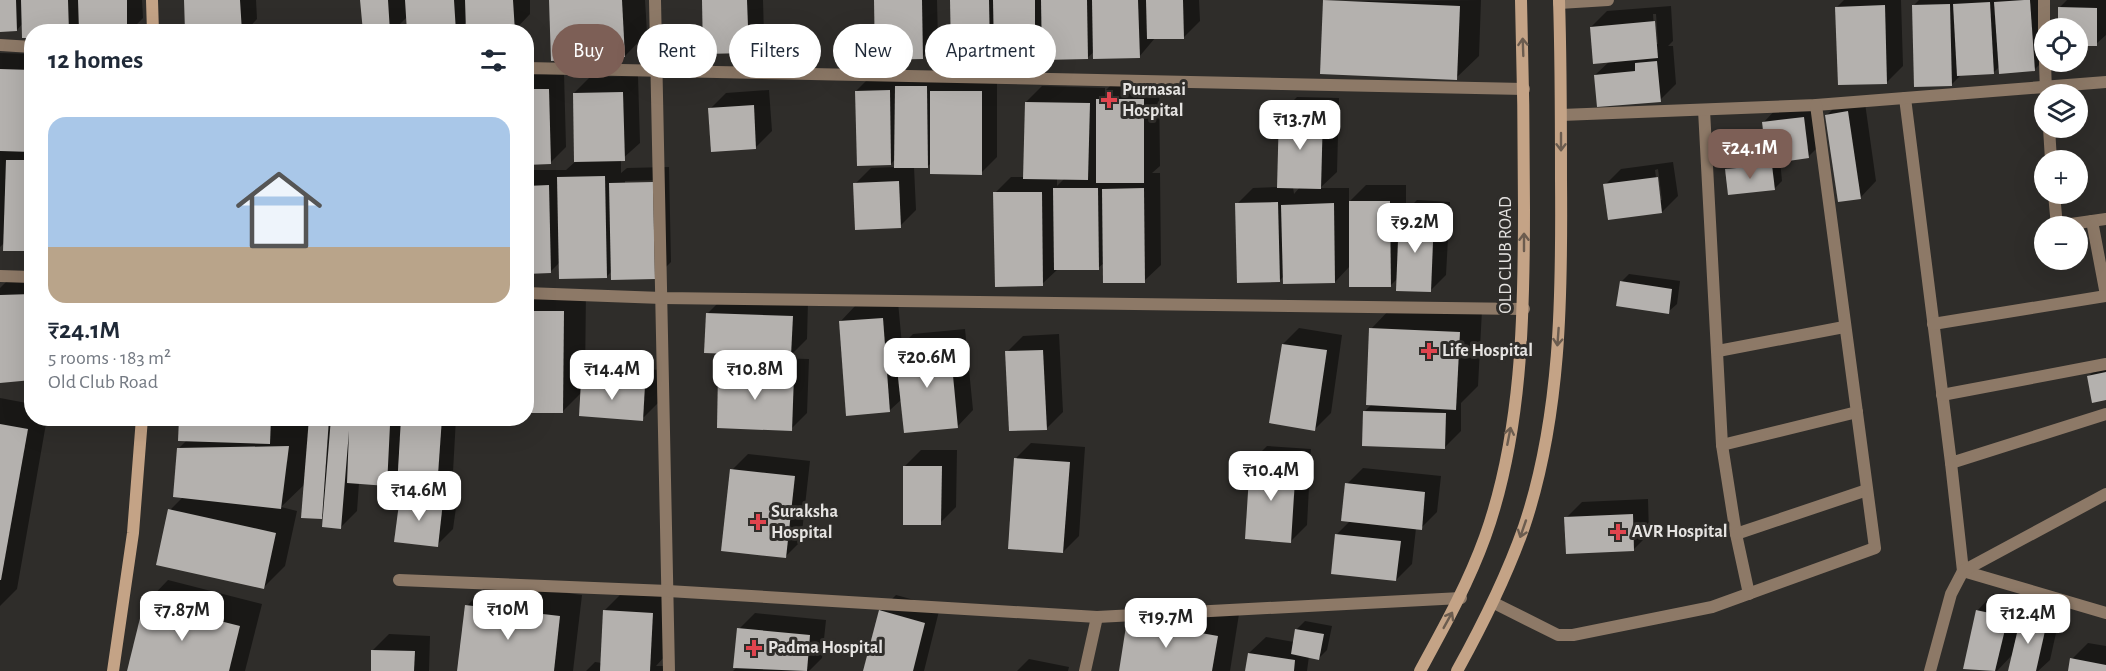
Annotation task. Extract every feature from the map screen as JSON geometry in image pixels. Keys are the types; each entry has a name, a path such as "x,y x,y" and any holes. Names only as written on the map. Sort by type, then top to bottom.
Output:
{"street":[{"path":"152,0 153,24"},
{"path":"655,0 656,24"},
{"name":"OLD CLUB ROAD","path":"1420,671 1461,598 1486,535 1500,484 1512,417 1524,309 1524,89 1521,0"},
{"path":"1457,671 1494,603 1524,526 1539,466 1555,371 1562,257 1559,2 1608,0"},
{"path":"2043,0 2043,18"},
{"path":"0,45 24,46"},
{"path":"534,68 637,71"},
{"path":"717,73 1524,89"},
{"path":"657,78 669,671"},
{"path":"2088,85 2106,82"},
{"path":"1561,116 1816,105 2034,92"},
{"path":"1905,98 1963,571 1948,602 1930,671"},
{"path":"1494,603 1558,635 1573,635 1712,607 1875,548 1816,105"},
{"path":"1704,110 1722,445 1736,534 1749,594"},
{"path":"2055,204 2057,226 2106,219"},
{"path":"1933,324 2106,296 2092,221"},
{"path":"0,276 24,277"},
{"path":"534,293 662,298 1524,309"},
{"path":"1718,351 1844,327"},
{"path":"1942,395 2106,364"},
{"path":"1722,445 1857,412"},
{"path":"1951,463 2106,414"},
{"path":"113,671 133,533 141,426"},
{"path":"1736,534 1867,490"},
{"path":"1963,571 2106,494"},
{"path":"1963,571 2106,613"},
{"path":"399,580 668,591 1097,618 1461,598"},
{"path":"1085,671 1097,618"}],"building":[{"path":"0,0 16,0 17,31 0,32"},
{"path":"21,0 68,0 69,24 24,24 24,38 22,38"},
{"path":"78,0 127,0 127,24 79,24"},
{"path":"184,0 240,0 242,24 185,24"},
{"path":"360,0 388,0 390,24 362,24"},
{"path":"405,0 454,0 456,24 406,24"},
{"path":"465,0 513,0 514,24 466,24"},
{"path":"549,0 622,0 623,24 552,24 551,61"},
{"path":"702,0 747,0 748,24 729,24 729,53 717,54 717,24 702,24"},
{"path":"874,0 922,0 923,59 913,59 913,24 874,24"},
{"path":"950,0 989,0 989,24 950,24"},
{"path":"993,0 1035,0 1035,24 993,24"},
{"path":"1041,0 1087,0 1088,59 1056,60 1056,24 1041,24"},
{"path":"1092,0 1138,0 1140,58 1093,59"},
{"path":"1146,0 1183,0 1184,39 1147,39"},
{"path":"1323,0 1460,6 1457,80 1320,74"},
{"path":"2030,0 2034,71 1999,74 1994,2"},
{"path":"1990,2 1994,74 1957,76 1953,4"},
{"path":"1950,4 1952,86 1914,87 1912,5"},
{"path":"1885,5 1887,84 1838,85 1835,7"},
{"path":"2058,7 2097,8 2097,46 2088,46 2088,18 2058,18"},
{"path":"1655,21 1658,58 1593,64 1590,27"},
{"path":"1657,61 1661,102 1597,107 1594,75 1635,71 1635,63"},
{"path":"0,69 24,70 24,152 0,151"},
{"path":"895,86 927,86 928,168 894,168"},
{"path":"534,89 549,89 551,164 534,165"},
{"path":"890,90 891,165 857,166 855,91"},
{"path":"930,91 982,91 982,175 930,174"},
{"path":"623,92 625,161 574,162 573,93"},
{"path":"1096,99 1144,99 1144,183 1096,183"},
{"path":"1025,102 1090,103 1088,180 1023,179"},
{"path":"754,105 756,149 711,152 708,108"},
{"path":"1848,111 1861,199 1838,202 1825,115"},
{"path":"1279,113 1323,114 1321,189 1277,188"},
{"path":"1804,117 1809,158 1767,164 1762,122"},
{"path":"6,160 24,160 24,251 3,251"},
{"path":"1772,165 1775,190 1728,195 1725,169"},
{"path":"605,176 607,278 559,279 557,177"},
{"path":"1658,177 1662,213 1608,220 1603,184"},
{"path":"899,181 901,228 855,230 853,183"},
{"path":"653,182 655,279 611,280 609,183"},
{"path":"549,185 551,273 534,274 534,186"},
{"path":"1053,188 1098,188 1099,270 1054,270"},
{"path":"1144,188 1145,283 1103,283 1102,189"},
{"path":"993,192 1042,192 1043,286 995,287"},
{"path":"1349,201 1390,201 1391,287 1349,287"},
{"path":"1278,202 1280,282 1237,283 1235,203"},
{"path":"1334,203 1335,283 1283,284 1281,205"},
{"path":"1399,215 1434,217 1431,292 1396,291"},
{"path":"1620,281 1672,289 1669,314 1616,306"},
{"path":"24,294 24,381 0,383 0,295"},
{"path":"534,311 564,311 563,413 534,413"},
{"path":"706,313 793,316 791,356 704,353"},
{"path":"883,318 890,412 846,416 839,321"},
{"path":"1369,328 1460,332 1456,410 1366,405"},
{"path":"950,344 958,428 904,433 895,350"},
{"path":"1282,344 1327,350 1315,431 1269,423"},
{"path":"1043,350 1047,430 1009,431 1005,351"},
{"path":"718,372 794,375 792,431 717,428"},
{"path":"2106,372 2106,400 2092,403 2087,376"},
{"path":"581,381 645,385 643,421 579,416"},
{"path":"1363,411 1446,413 1445,449 1362,446"},
{"path":"0,424 28,429 1,580 0,580"},
{"path":"179,426 271,426 270,444 178,441"},
{"path":"308,426 329,426 322,519 301,518"},
{"path":"330,426 390,426 387,486 347,483 349,431 341,529 322,527"},
{"path":"401,426 441,426 437,489 397,487"},
{"path":"289,446 281,509 173,497 177,448"},
{"path":"1014,458 1070,462 1063,553 1008,549"},
{"path":"1250,461 1296,464 1291,543 1245,539"},
{"path":"903,466 942,466 941,525 903,525"},
{"path":"730,469 795,476 786,558 721,551"},
{"path":"1345,483 1425,492 1422,530 1341,521"},
{"path":"400,496 443,502 438,547 394,542"},
{"path":"168,509 276,533 264,589 156,565"},
{"path":"1633,514 1634,551 1566,554 1564,517"},
{"path":"1335,534 1401,541 1396,581 1331,574"},
{"path":"144,602 240,626 229,671 127,671"},
{"path":"465,605 560,616 554,671 457,671"},
{"path":"603,610 653,613 650,671 600,671"},
{"path":"879,610 925,623 913,671 863,671"},
{"path":"1976,610 2008,617 1995,671 1963,669"},
{"path":"2021,616 2047,622 2036,671 2008,671"},
{"path":"1127,620 1218,636 1212,671 1119,671"},
{"path":"737,628 810,635 807,671 733,668"},
{"path":"1295,629 1324,634 1319,660 1291,654"},
{"path":"371,650 415,651 414,671 371,671"},
{"path":"1248,653 1295,660 1294,671 1245,671"},
{"path":"2070,658 2106,665 2106,671 2068,671"}],"place":[{"name":"Purnasai Hospital","path":"1109,100"},
{"name":"Life Hospital","path":"1429,351"},
{"name":"Suraksha Hospital","path":"758,522"},
{"name":"AVR Hospital","path":"1618,532"},
{"name":"Padma Hospital","path":"754,648"}]}
